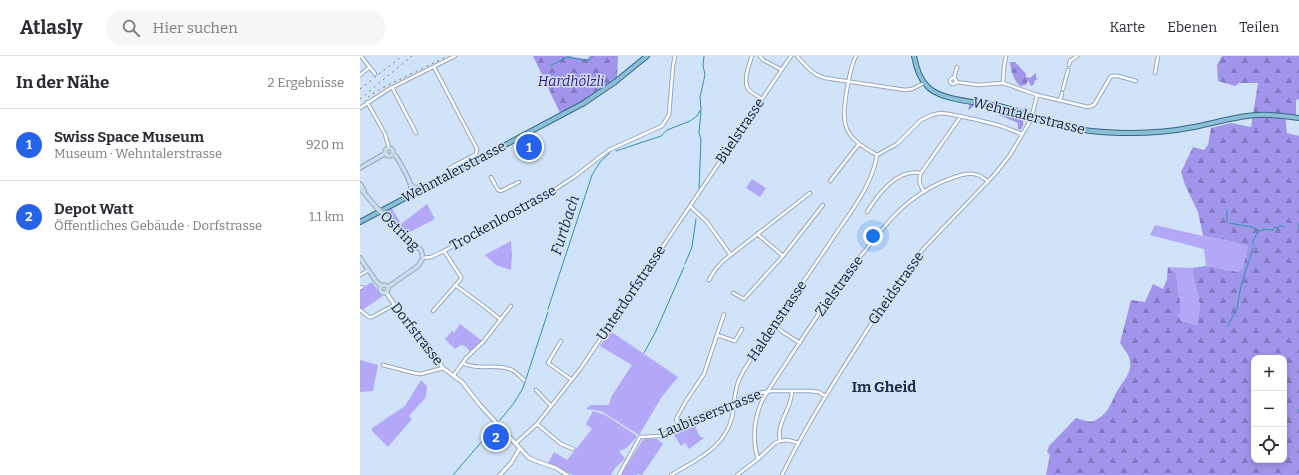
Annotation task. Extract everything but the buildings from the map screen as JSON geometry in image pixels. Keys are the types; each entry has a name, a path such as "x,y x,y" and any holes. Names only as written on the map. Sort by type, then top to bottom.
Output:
{"main road":[{"name":"Wehntalerstrasse","path":"360,222 584,103 615,82 646,56"},
{"path":"914,56 919,73 924,83"},
{"name":"Wehntalerstrasse","path":"924,83 931,90 943,96 1005,107 1064,126 1092,132 1130,133 1181,130 1251,116 1268,115 1299,118"},
{"path":"361,169 386,153 386,149 393,149 393,154 396,156 411,185 412,192 410,195"},
{"path":"386,153 390,155 393,154"},
{"path":"360,184 367,196"},
{"path":"411,185 416,188 424,188"},
{"name":"Ostring","path":"360,188 397,230 421,250 423,258 418,266 388,287"},
{"path":"360,258 381,286 381,291 386,292 388,287 385,285 381,286"}],"street":[{"path":"361,56 375,74"},
{"path":"360,108 392,87 455,56"},
{"name":"Trockenloostrasse","path":"423,258 431,257 444,251 542,198 574,177 610,150 662,126 669,115 675,56"},
{"path":"752,56 747,68 748,88 762,98"},
{"path":"760,56 763,60 782,70"},
{"name":"Büelstrasse","path":"690,206 791,56"},
{"path":"797,56 810,70 820,77 908,90 924,83"},
{"path":"856,56 848,82 844,119 847,129 854,140 877,155 897,144 916,124 926,117 940,113 961,116 1001,126 1022,134"},
{"path":"1003,83 1006,56"},
{"path":"1070,65 1070,61 1077,56"},
{"path":"1155,72 1158,56"},
{"path":"360,75 370,67"},
{"path":"434,67 477,149 476,154 448,169"},
{"path":"957,67 954,78 951,82 954,84 956,82 978,85 1003,83 1037,95 1088,107 1094,105 1111,76 1118,76 1136,81"},
{"path":"1063,88 1068,70"},
{"path":"954,78 956,82"},
{"path":"392,87 416,133"},
{"path":"1060,100 1062,93"},
{"name":"Gheidstrasse","path":"782,475 826,396 854,350 880,310 888,303 916,258 937,233 988,182 1010,155 1032,116 1037,95"},
{"path":"367,102 385,134 389,148"},
{"path":"924,192 919,180 921,173 961,116"},
{"path":"830,181 859,144"},
{"name":"Haldenstrasse","path":"671,475 706,454 721,441 729,428 736,388 744,370 837,233 864,190 873,174 877,155"},
{"path":"867,212 872,204 896,179 906,174 921,173"},
{"name":"Zielstrasse","path":"758,459 754,440 754,429 757,413 761,403 841,282 880,232 909,202 944,181 965,174 975,174 979,175 988,182"},
{"path":"491,177 498,190 502,191 519,182"},
{"path":"709,280 715,270 730,254 810,193"},
{"path":"733,293 744,299 783,256 823,205"},
{"path":"690,206 706,222 730,254"},
{"name":"Unterdorfstrasse","path":"516,443 537,424 572,380 690,206"},
{"path":"757,234 783,256"},
{"path":"434,311 460,279 460,275 444,251"},
{"path":"360,275 369,270"},
{"path":"455,285 501,320"},
{"name":"Dorfstrasse","path":"386,292 410,326 428,345 443,368 464,384 480,405 529,458 556,468 567,475"},
{"path":"360,310 369,317 372,317 394,305"},
{"path":"454,375 472,352 501,320 511,306"},
{"path":"678,425 676,419 704,374 724,314"},
{"path":"774,325 800,343"},
{"path":"717,335 733,341 736,340 742,329"},
{"path":"561,342 548,364 572,380"},
{"path":"462,364 478,368 501,368 511,370 524,380"},
{"path":"383,365 421,374 443,368"},
{"path":"536,390 551,406"},
{"path":"780,441 780,426 791,402 792,391"},
{"name":"Laubisserstrasse","path":"619,475 640,437 661,436 678,425 753,394 768,392 815,391 826,396"},
{"path":"537,424 561,444 573,449"},
{"path":"737,475 758,459 771,446 780,441 787,440 799,443"},
{"path":"500,475 511,463 520,448"}],"shaded area":[{"path":"752,179 766,188 760,197 746,188"},
{"path":"427,204 435,219 406,234 385,213 392,208 401,224"},
{"path":"1155,225 1248,246 1243,268 1238,272 1206,266 1204,249 1150,235"},
{"path":"511,241 511,270 496,265 485,255"},
{"path":"1168,267 1192,268 1200,305 1197,325 1181,321 1178,315 1175,272"},
{"path":"372,282 382,297 362,310 360,309 360,289"},
{"path":"460,324 482,341 471,352 465,346 461,345 455,349 445,339 452,331 454,333"},
{"path":"610,331 678,377 661,398 639,435 601,411 586,409 591,405 609,405 611,397 632,365 600,346"},
{"path":"360,360 378,365 373,391 360,392"},
{"path":"421,380 427,386 426,397 409,416 412,419 388,447 372,431 372,428 405,406"},
{"path":"593,411 605,415 636,435 636,438 625,449 619,451 625,459 615,468 611,475 573,475 548,463 554,452 567,460 592,429 586,424"},
{"path":"693,419 699,436 704,438 689,449 685,443 681,446 671,430"},
{"path":"646,438 657,439 663,444 642,475 621,475 642,441"}],"green space":[{"name":"Hardhölzli","path":"533,56 571,56 587,59 590,56 618,56 617,77 583,101 560,113"},
{"path":"1222,56 1299,56 1299,99 1296,100 1296,116 1285,116 1287,133 1299,136 1299,475 1046,475 1050,455 1047,452 1049,446 1076,418 1094,421 1102,416 1108,409 1118,389 1128,374 1130,359 1120,343 1131,300 1145,302 1153,284 1163,289 1167,279 1168,267 1175,272 1181,309 1178,315 1181,321 1197,325 1200,305 1192,268 1206,266 1238,272 1243,268 1248,246 1203,236 1198,212 1185,185 1181,172 1193,147 1204,150 1208,145 1211,128 1231,123 1251,127 1258,83 1239,83 1235,86 1218,81 1217,65"},
{"path":"1010,62 1015,62 1026,74 1026,77 1030,78 1036,73 1036,77 1038,79 1035,80 1034,84 1031,86 1028,80 1026,85 1020,86 1013,75"},
{"path":"970,102 1023,116 1023,126 1020,130 1018,129 1018,123 999,115 999,112 997,111 974,106 968,110"}],"waterway":[{"path":"550,66 567,57 587,61 593,56"},
{"name":"Furtbach","path":"616,151 661,136 667,130 690,121 697,116 701,109 700,97 705,75 703,65 704,56"},
{"path":"699,188 701,140 699,132 701,111"},
{"name":"Furtbach","path":"548,309 592,175 600,162 610,153"},
{"path":"1227,210 1227,221 1229,223 1252,227 1262,231 1263,229 1273,230 1275,227 1284,227"},
{"path":"685,264 692,247 696,219"},
{"path":"1299,224 1299,230"},
{"path":"1253,245 1253,241 1258,231"},
{"path":"1228,326 1237,308 1241,286 1253,248"},
{"path":"644,353 656,331 684,267"},
{"name":"Furtbach","path":"500,420 514,403 523,388 548,312"},
{"name":"Furtbach","path":"453,475 496,425"}],"railway":[{"path":"360,89 402,56"},
{"path":"360,99 412,56"},
{"path":"368,97 384,87 448,56"}],"place":[{"name":"Swiss Space Museum","path":"529,147"},
{"name":"Depot Watt","path":"496,437"}],"district":[{"name":"Im Gheid","path":"884,387"}]}
